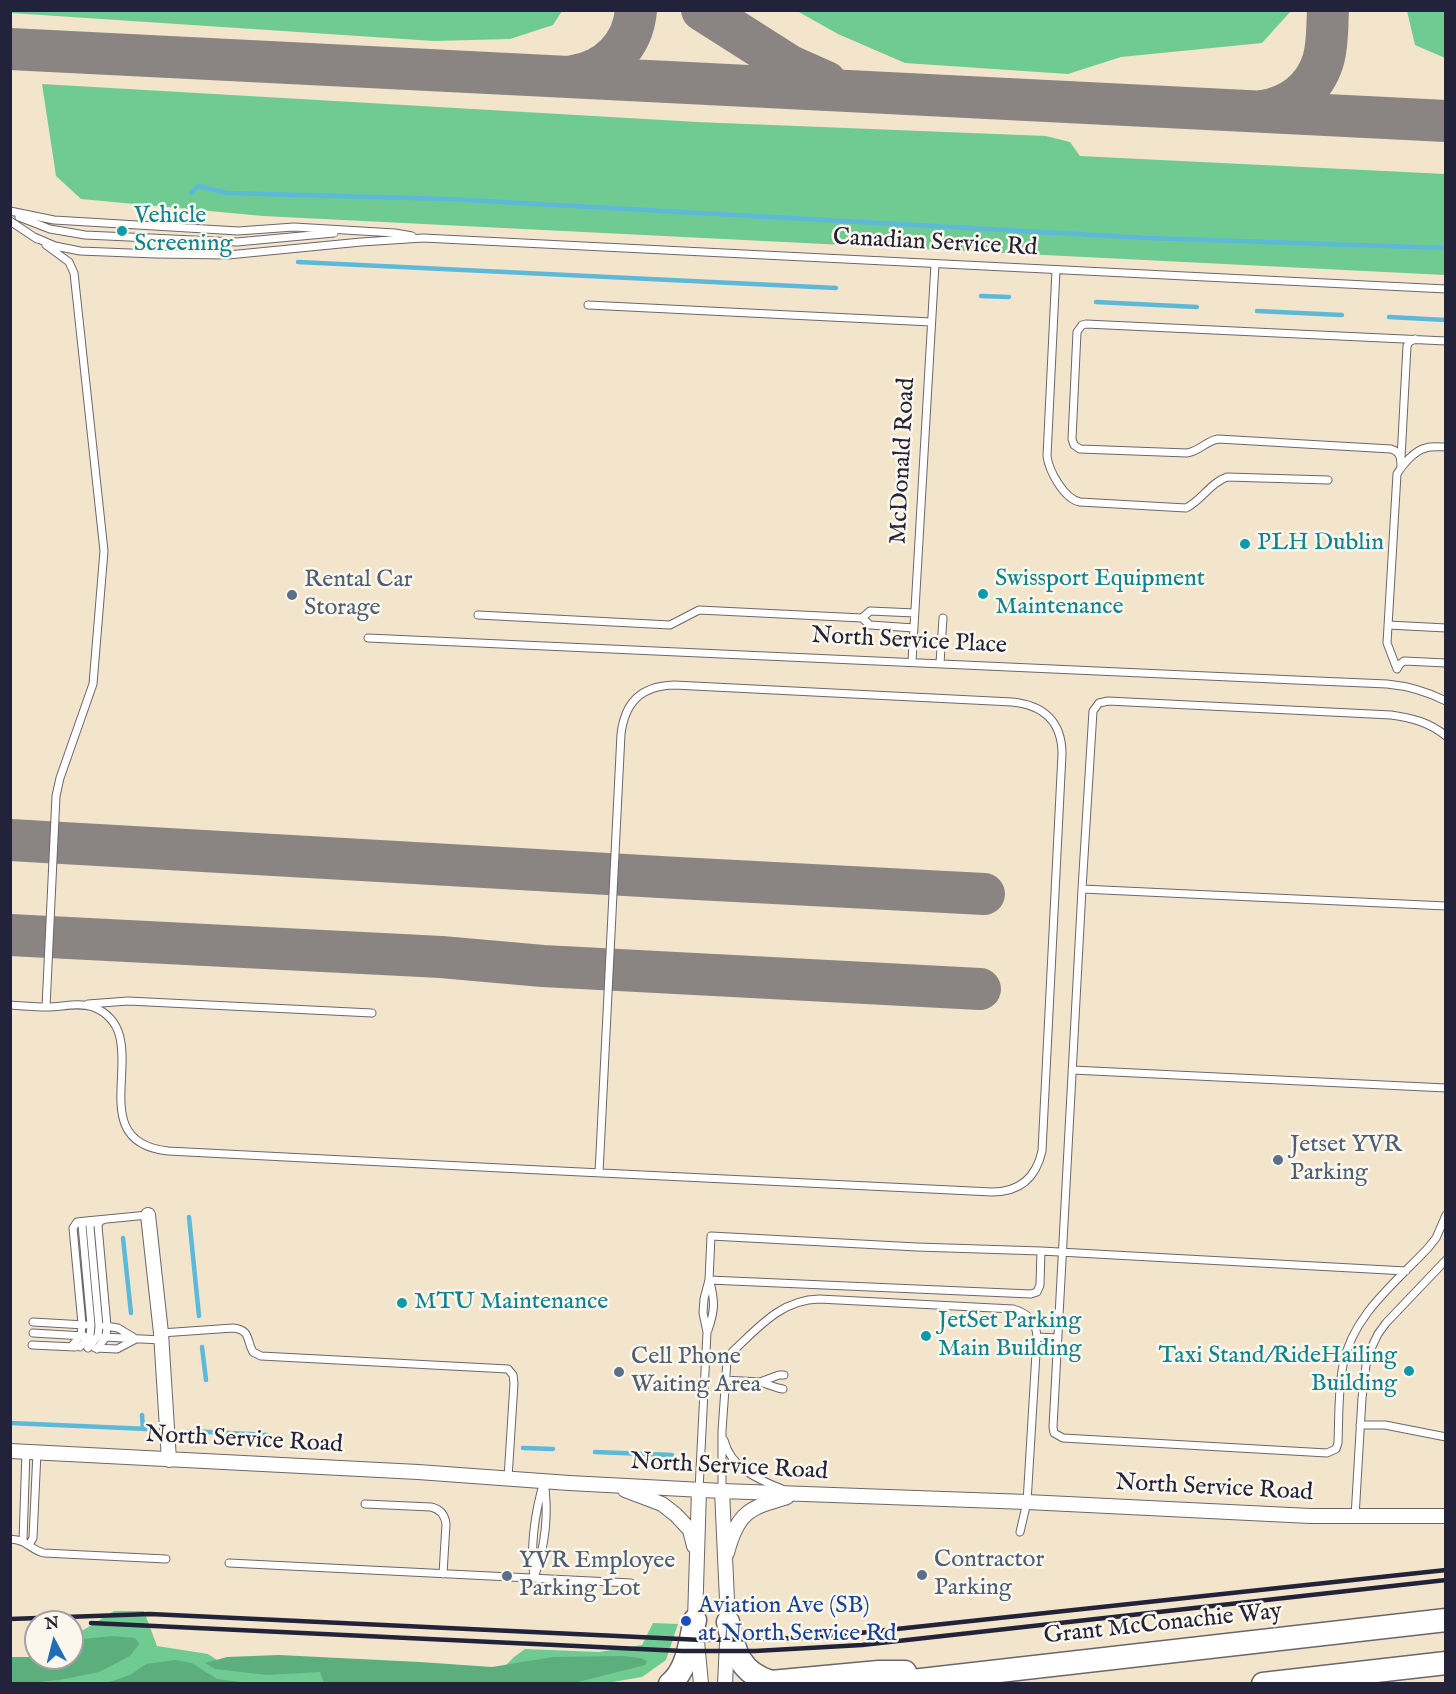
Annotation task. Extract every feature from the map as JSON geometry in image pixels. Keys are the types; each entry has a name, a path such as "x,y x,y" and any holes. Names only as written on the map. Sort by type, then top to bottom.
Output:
{"main road":[{"path":"670,1683 678,1676 684,1664 695,1620"},
{"name":"Grant McConachie Way","path":"886,1683 1446,1620"},
{"path":"728,1622 733,1646 743,1664 755,1676 771,1682 889,1671 964,1674"},
{"path":"1263,1683 1446,1663"}],"street":[{"path":"147,1215 161,1337 169,1460"},
{"name":"North Service Road","path":"10,1451 418,1472 699,1490 1028,1502 1310,1516 1446,1516"},
{"path":"611,1485 662,1504 676,1515 690,1530 698,1558"},
{"path":"699,1490 695,1620 702,1683"},
{"path":"722,1491 728,1622 724,1683"},
{"path":"725,1564 730,1542 739,1522 748,1512 756,1506 796,1494"}],"lane":[{"path":"10,212 50,229 97,236 237,242 357,230"},
{"path":"10,212 54,220 238,231 294,227 357,230 423,238"},
{"path":"10,221 64,257 74,273 104,551 93,684 60,778 56,796 46,1007"},
{"path":"34,237 55,246 80,251 228,255 423,238"},
{"name":"Canadian Service Rd","path":"423,238 1446,289"},
{"name":"McDonald Road","path":"912,661 935,264"},
{"path":"1056,270 1047,456 1051,471 1070,498 1080,502 1186,508 1196,502 1214,484 1227,477 1328,480"},
{"path":"588,305 931,322"},
{"path":"1401,464 1398,452 1391,449 1218,439 1194,452 1187,453 1077,447 1072,439 1077,332 1082,325 1086,324 1446,341"},
{"path":"1396,685 1397,669 1387,643 1395,480 1401,464 1407,346 1415,339"},
{"path":"1401,464 1422,449 1446,447"},
{"path":"478,615 669,625 699,610 862,618 870,626 914,628"},
{"path":"862,618 870,611 915,613"},
{"path":"940,663 943,618"},
{"path":"1388,625 1446,628"},
{"name":"North Service Place","path":"368,638 912,661 1396,685 1421,689 1446,701"},
{"path":"1397,669 1404,661 1446,663"},
{"path":"83,1004 99,1010 118,1030 122,1046 120,1100 122,1118 135,1139 149,1148 168,1151 599,1173 992,1192 1011,1190 1033,1174 1042,1151 1062,754 1061,736 1047,715 1031,705 1012,702 674,685 656,686 634,699 624,717 621,734 599,1173"},
{"path":"1446,736 1426,723 1408,717 1391,715 1108,701 1099,703 1093,711 1054,1433 1059,1437 1331,1452 1336,1449 1338,1443 1342,1373 1350,1343 1369,1309 1436,1238 1446,1215"},
{"path":"1082,889 1446,906"},
{"path":"10,1005 46,1007 128,1000 372,1013"},
{"path":"1072,1070 1446,1088"},
{"path":"71,1347 81,1335 82,1324 74,1228 77,1222 147,1215"},
{"path":"88,1348 103,1326 99,1220"},
{"path":"86,1221 82,1227 91,1325 98,1336 97,1348"},
{"path":"699,1490 707,1332 714,1313 714,1300 709,1280 711,1236 1406,1271"},
{"path":"709,1280 1031,1294 1039,1289 1041,1251"},
{"path":"1355,1517 1360,1425 1367,1358 1386,1323 1446,1260"},
{"path":"722,1491 722,1431 727,1360 733,1351 782,1308 807,1300 1013,1309 1029,1316 1035,1326 1037,1336 1028,1502 1020,1532"},
{"path":"33,1322 118,1328 138,1339"},
{"path":"33,1333 138,1339 233,1328 244,1331 253,1352 261,1356 508,1369 513,1375 514,1383 508,1478"},
{"path":"80,1347 98,1336"},
{"path":"1037,1336 1058,1338"},
{"path":"32,1345 117,1349 138,1339"},
{"path":"760,1382 784,1375"},
{"path":"725,1380 760,1382 783,1389"},
{"path":"1360,1425 1385,1425 1446,1437"},
{"path":"722,1431 729,1452 748,1473 796,1494"},
{"path":"26,1543 33,1538 32,1452"},
{"path":"534,1578 532,1558 538,1502 544,1481"},
{"path":"365,1504 431,1507 439,1511 445,1517 446,1524 443,1574"},
{"path":"10,1539 26,1543 33,1549 44,1553 166,1559"},
{"path":"229,1563 631,1583"}],"green space":[{"path":"10,11 562,11 553,25 510,39 434,41 11,13"},
{"path":"797,11 1291,11 1262,43 1121,57 1068,74 905,63 838,34"},
{"path":"1407,11 1445,11 1445,58 1415,45"},
{"path":"42,84 697,122 1046,136 1070,142 1080,156 1445,174 1445,275 263,216 81,199 56,176"},
{"path":"114,1611 144,1611 157,1646 208,1654 220,1662 499,1672 525,1649 599,1652 642,1645 653,1623 678,1624 666,1660 642,1677 607,1683 11,1684 10,1656 24,1661 24,1670 84,1670 84,1630"},
{"path":"113,1636 135,1638 139,1644 130,1656 99,1672 59,1680 11,1683 11,1657 24,1657 24,1670 84,1670 84,1639"},
{"path":"279,1655 492,1667 553,1657 622,1656 647,1661 645,1665 574,1683 324,1683 320,1672 267,1675 215,1669 205,1663 227,1657"},
{"path":"175,1660 192,1663 217,1679 250,1683 106,1683 130,1675 146,1664"}],"waterway":[{"path":"191,193 198,186 227,193 448,199 1148,238 1446,248"},
{"path":"298,262 836,288"},
{"path":"981,296 1009,297"},
{"path":"1096,302 1197,307"},
{"path":"1257,311 1342,315"},
{"path":"1389,317 1446,320"},
{"path":"189,1217 199,1316"},
{"path":"123,1238 131,1313"},
{"path":"202,1347 206,1380"},
{"path":"142,1415 143,1429"},
{"path":"10,1423 148,1429"},
{"path":"189,1431 268,1435"},
{"path":"523,1448 553,1449"},
{"path":"595,1452 672,1455"}],"taxiway":[{"path":"573,76 597,69 616,55 630,35 636,10"},
{"path":"702,10 790,66 826,82"},
{"path":"1262,111 1291,101 1307,89 1314,80 1325,55 1328,10"},
{"path":"10,49 1446,121"},
{"path":"10,840 984,894"},
{"path":"10,935 441,957 543,966 980,989"}],"railway":[{"path":"10,1619 150,1614 702,1640 800,1638 1446,1570"},
{"path":"91,1623 682,1651 755,1651 862,1645 1446,1580"}],"place":[{"name":"Vehicle Screening","path":"122,231"},
{"name":"PLH Dublin","path":"1245,544"},
{"name":"Swissport Equipment Maintenance","path":"983,594"},
{"name":"Rental Car Storage","path":"292,595"},
{"name":"Jetset YVR Parking","path":"1278,1160"},
{"name":"MTU Maintenance","path":"402,1303"},
{"name":"JetSet Parking Main Building","path":"926,1336"},
{"name":"Taxi Stand/RideHailing Building","path":"1409,1371"},
{"name":"Cell Phone Waiting Area","path":"619,1372"},
{"name":"Contractor Parking","path":"922,1575"},
{"name":"YVR Employee Parking Lot","path":"507,1576"},
{"name":"Aviation Ave (SB) at North Service Rd","path":"686,1621"}]}
